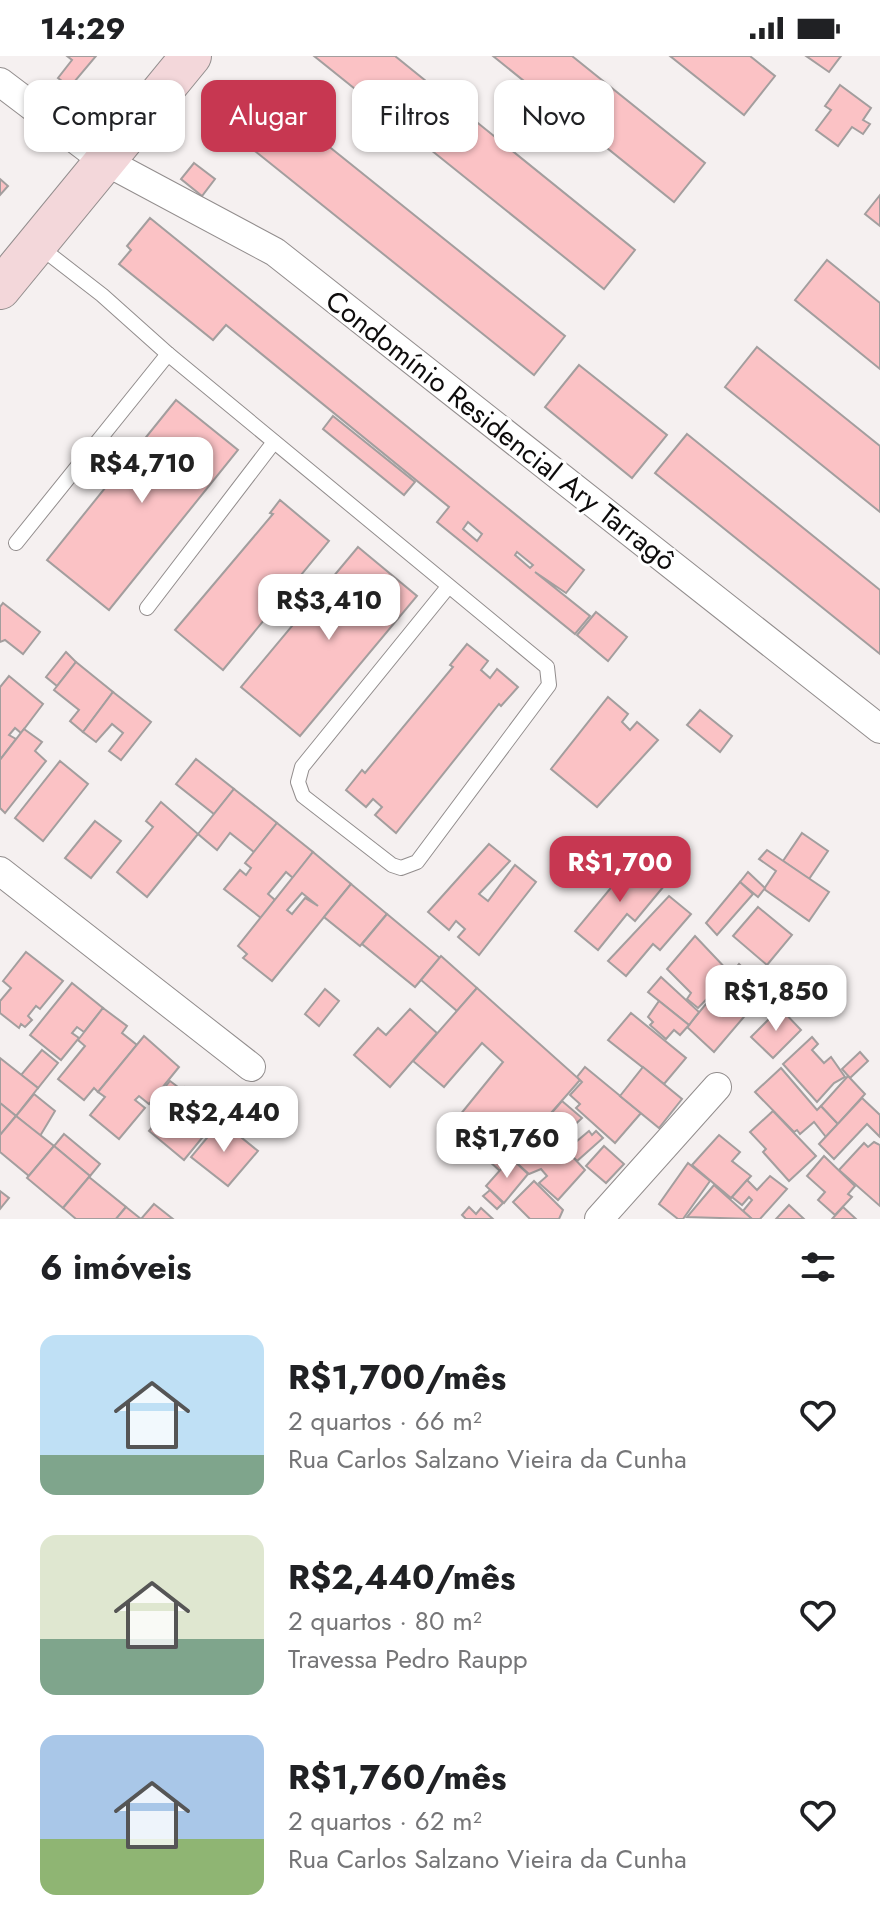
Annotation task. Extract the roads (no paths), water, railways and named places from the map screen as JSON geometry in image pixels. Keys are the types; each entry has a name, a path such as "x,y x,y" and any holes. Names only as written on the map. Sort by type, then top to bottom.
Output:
{"main road":[{"path":"0,289 191,56"}],"street":[{"name":"Condomínio Residencial Ary Tarragô","path":"0,82 103,160 275,252 880,729"},
{"path":"0,871 251,1067"},
{"path":"599,1219 717,1087"}],"lane":[{"path":"36,244 102,295 168,354 448,587 539,657 547,667 549,685 417,862 401,868 392,865 303,796 298,782 302,767 448,587"},
{"path":"16,543 168,354"},
{"path":"147,608 274,442"}]}
